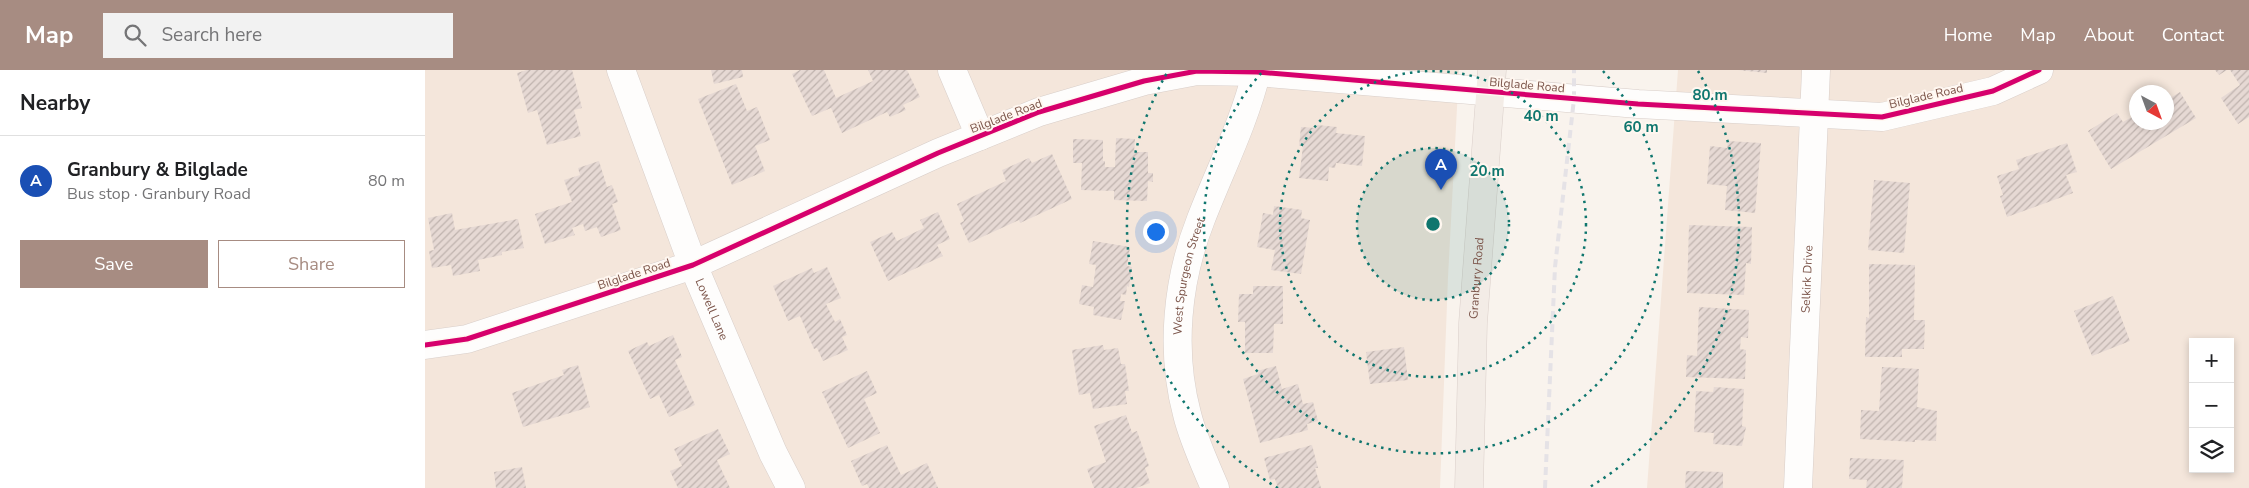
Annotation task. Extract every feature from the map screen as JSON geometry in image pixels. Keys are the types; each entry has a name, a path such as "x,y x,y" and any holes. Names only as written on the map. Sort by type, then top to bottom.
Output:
{"main road":[{"name":"Granbury Road","path":"1469,488 1473,323 1491,81"}],"street":[{"name":"Lowell Lane","path":"621,70 693,265 773,453 791,488"},
{"path":"952,70 980,136"},
{"name":"Selkirk Drive","path":"1798,488 1816,70"},
{"name":"Bilglade Road","path":"425,345 467,339 693,265 938,153 1039,112 1144,81 1197,71 1257,71 1491,81 1639,104 1882,117 1993,91 2039,70"},
{"name":"West Spurgeon Street","path":"1215,488 1196,442 1181,390 1177,335 1179,310 1184,276 1199,222 1239,124 1257,71"}],"shaded area":[{"path":"425,70 1459,70 1448,277 1440,488 425,488"},
{"path":"1678,70 2249,70 2249,488 1647,488"}],"building":[{"path":"527,70 572,70 582,108 574,110 581,136 547,145 537,110 528,113 517,73"},
{"path":"711,70 742,70 743,77 714,84"},
{"path":"800,70 824,70 836,98 873,81 868,70 907,70 920,97 903,105 906,110 890,117 887,112 842,133 831,108 812,116 792,74"},
{"path":"1738,70 1767,70 1767,73"},
{"path":"2215,70 2227,70 2219,75"},
{"path":"2230,70 2249,70 2249,117 2238,124 2221,98 2240,85"},
{"path":"736,84 747,111 757,107 770,140 755,146 765,171 732,185 698,99"},
{"path":"2180,92 2196,118 2111,169 2088,131 2117,113 2123,122 2129,119 2129,130 2174,130 2174,96"},
{"path":"1317,125 1337,127 1336,133 1365,136 1362,166 1336,163 1335,168 1329,167 1328,181 1299,178 1303,146 1299,146 1301,127 1316,128"},
{"path":"1116,138 1135,139 1134,152 1148,152 1148,173 1153,173 1153,182 1148,181 1147,201 1114,200 1114,191 1081,190 1082,163 1073,163 1073,139 1103,140 1103,161 1105,161 1105,167 1115,167"},
{"path":"1728,141 1761,143 1755,213 1725,210 1727,186 1707,184 1710,146 1727,148"},
{"path":"2067,143 2077,172 2066,175 2073,193 2007,217 2000,196 2003,195 1997,176 2019,169 2016,160"},
{"path":"1052,154 1072,199 1020,223 1019,220 969,243 960,223 964,221 957,204 1006,181 1002,170 1029,158 1032,163"},
{"path":"599,161 607,187 612,185 618,202 612,204 621,230 601,237 597,227 585,231 583,224 572,228 575,235 545,244 535,214 572,202 564,180 580,175 578,168"},
{"path":"1874,180 1910,183 1904,253 1868,250"},
{"path":"1274,206 1302,210 1301,218 1310,220 1301,274 1271,270 1275,250 1257,247 1263,213 1273,215"},
{"path":"938,212 950,239 937,245 943,256 888,281 870,242 892,232 897,241 924,228 920,220"},
{"path":"452,213 455,230 518,219 524,248 502,252 502,255 478,260 480,271 453,276 451,265 432,268 429,251 434,250 428,218"},
{"path":"1689,225 1752,227 1751,264 1746,263 1744,295 1687,293"},
{"path":"1093,241 1130,247 1127,266 1132,267 1126,295 1121,294 1120,301 1125,301 1121,320 1093,315 1094,307 1079,304 1082,285 1093,287 1096,265 1089,264"},
{"path":"1869,264 1915,265 1914,320 1925,320 1924,349 1902,349 1902,357 1865,357 1866,317 1869,318"},
{"path":"827,267 841,298 826,304 835,322 840,319 847,335 842,337 848,350 823,361 817,348 814,349 800,316 788,321 773,286 812,268 814,273"},
{"path":"1253,286 1283,286 1283,324 1274,324 1273,353 1245,353 1245,322 1238,322 1239,294 1253,294"},
{"path":"2113,296 2130,341 2092,356 2074,311"},
{"path":"1699,307 1749,310 1748,338 1741,337 1740,349 1746,350 1745,379 1686,377 1687,355 1697,356"},
{"path":"673,335 682,357 675,360 695,405 669,417 659,395 650,399 628,351 647,342 649,346"},
{"path":"1103,345 1104,350 1118,348 1121,364 1125,364 1129,391 1125,391 1127,404 1093,409 1090,393 1079,395 1072,350"},
{"path":"1404,347 1408,380 1370,384 1366,352"},
{"path":"578,365 590,407 523,427 512,393 564,375 562,370"},
{"path":"1276,366 1282,389 1298,384 1303,404 1313,402 1318,421 1307,424 1308,430 1260,443 1243,379 1258,374 1257,371"},
{"path":"1882,367 1919,369 1917,407 1937,411 1936,441 1915,440 1915,442 1860,439 1861,410 1879,411"},
{"path":"867,371 877,393 864,399 880,433 848,448 822,392"},
{"path":"1714,387 1744,389 1742,426 1746,427 1742,446 1713,444 1714,433 1694,432 1696,391 1713,392"},
{"path":"1126,415 1132,433 1137,431 1149,466 1145,468 1150,483 1136,488 1094,488 1087,469 1106,462 1094,426"},
{"path":"718,429 730,454 717,460 730,488 678,488 670,471 682,466 674,449"},
{"path":"887,445 901,475 927,463 938,488 869,488 867,484 862,486 851,461"},
{"path":"1312,445 1318,468 1315,468 1321,488 1278,488 1275,479 1270,480 1264,458"},
{"path":"1850,458 1904,460 1902,488 1866,488 1867,480 1849,479"},
{"path":"522,467 526,488 496,488 494,472"},
{"path":"1686,471 1723,472 1723,488 1685,488"}],"railway":[{"path":"1545,488 1555,267 1574,99 1574,70"}],"cycle path":[{"path":"425,345 467,339 693,265 938,153 1039,112 1144,81 1197,71 1257,72 1638,104 1882,117 1993,91 2039,70"}],"place":[{"name":"Granbury & Bilglade","path":"1441,190"}]}
